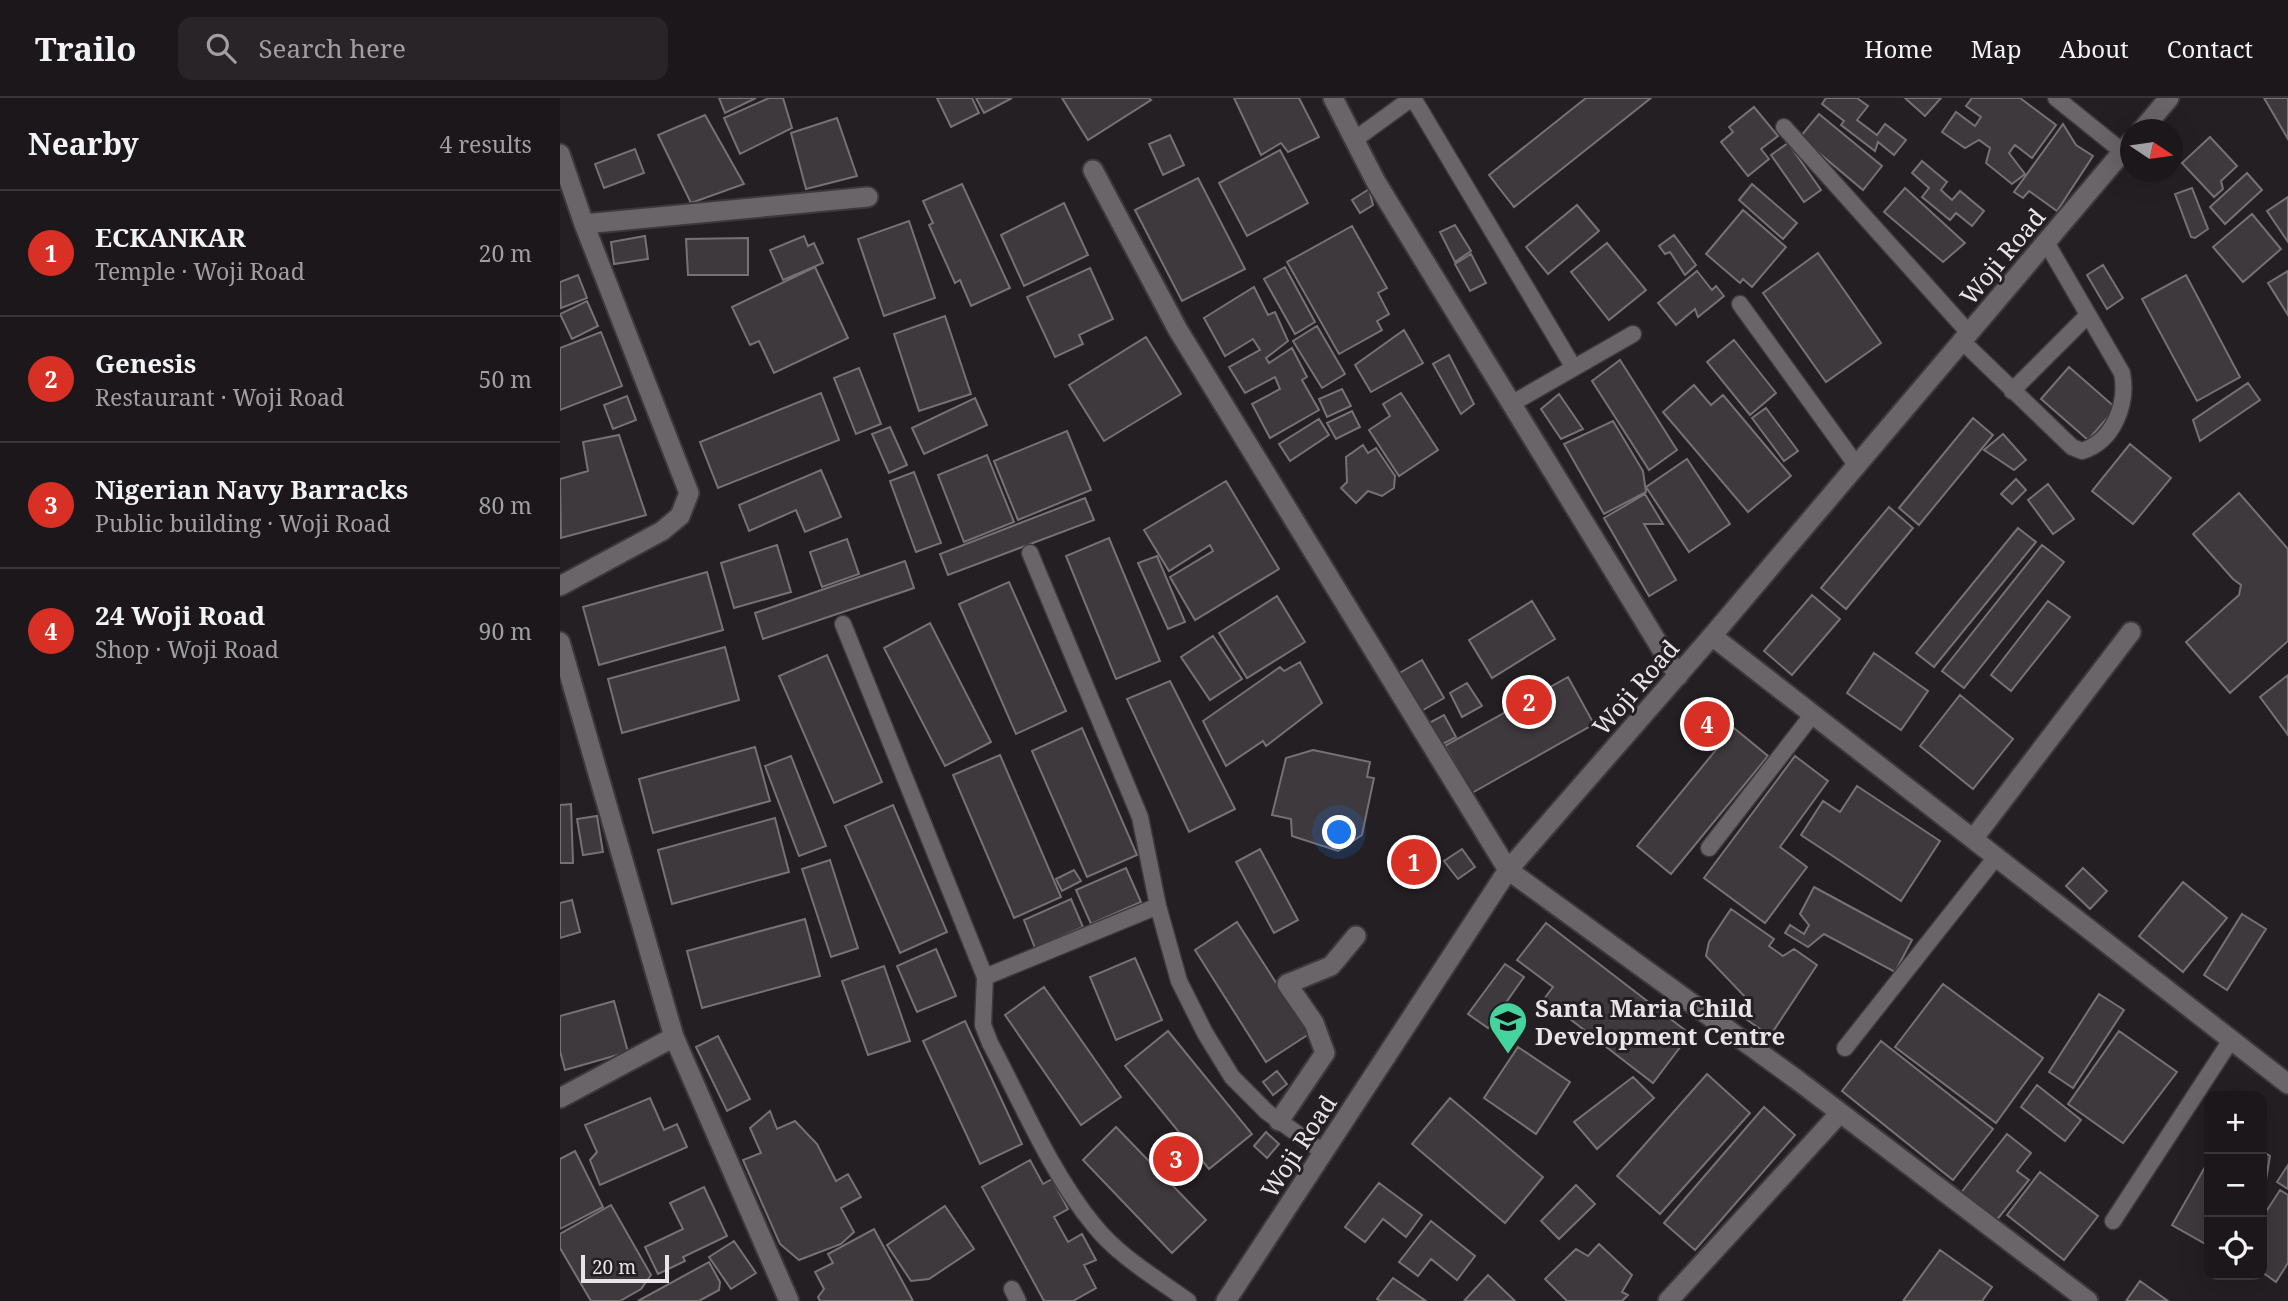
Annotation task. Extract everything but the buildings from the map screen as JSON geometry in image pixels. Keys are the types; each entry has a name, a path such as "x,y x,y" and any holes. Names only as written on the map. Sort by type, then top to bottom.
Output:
{"street":[{"path":"1333,98 1376,182 1678,676"},
{"path":"2151,119 2169,98"},
{"path":"560,154 584,224 689,493 680,516 662,531 560,586"},
{"name":"Woji Road","path":"1226,1301 1508,870 1678,676 2120,156"},
{"path":"1093,170 1178,330 1508,870 1840,1113 2085,1300"},
{"path":"584,224 868,197"},
{"path":"1973,839 2131,632"},
{"path":"1712,636 2288,1084"},
{"path":"560,642 674,1037 789,1301"},
{"path":"1279,1121 1325,1053 1314,1023 1287,984 1331,967 1356,936"},
{"path":"560,1097 674,1037"},
{"path":"1668,1301 1840,1113"}],"lane":[{"path":"1354,140 1412,98 1574,368"},
{"path":"2056,98 2120,143"},
{"path":"1784,127 2012,391 2072,447 2082,451 2096,447 2121,412 2126,392 2122,373 2046,242"},
{"path":"1740,304 1857,466"},
{"path":"2012,391 2088,314"},
{"path":"1511,404 1633,334"},
{"path":"1030,553 1140,817 1158,906 1179,981 1205,1033 1232,1077 1279,1121 1323,1152"},
{"path":"843,624 985,977 984,1025 990,1043 1068,1189 1093,1224 1122,1254 1188,1301"},
{"path":"1709,848 1813,714"},
{"path":"1845,1048 1996,857"},
{"path":"985,977 1158,906"},
{"path":"2113,1221 2231,1040"}],"place":[{"name":"Genesis","path":"1529,702"},
{"name":"24 Woji Road","path":"1707,724"},
{"name":"ECKANKAR","path":"1414,862"},
{"name":"Santa Maria Child Development Centre","path":"1508,1055"},
{"name":"Nigerian Navy Barracks","path":"1176,1159"}]}
